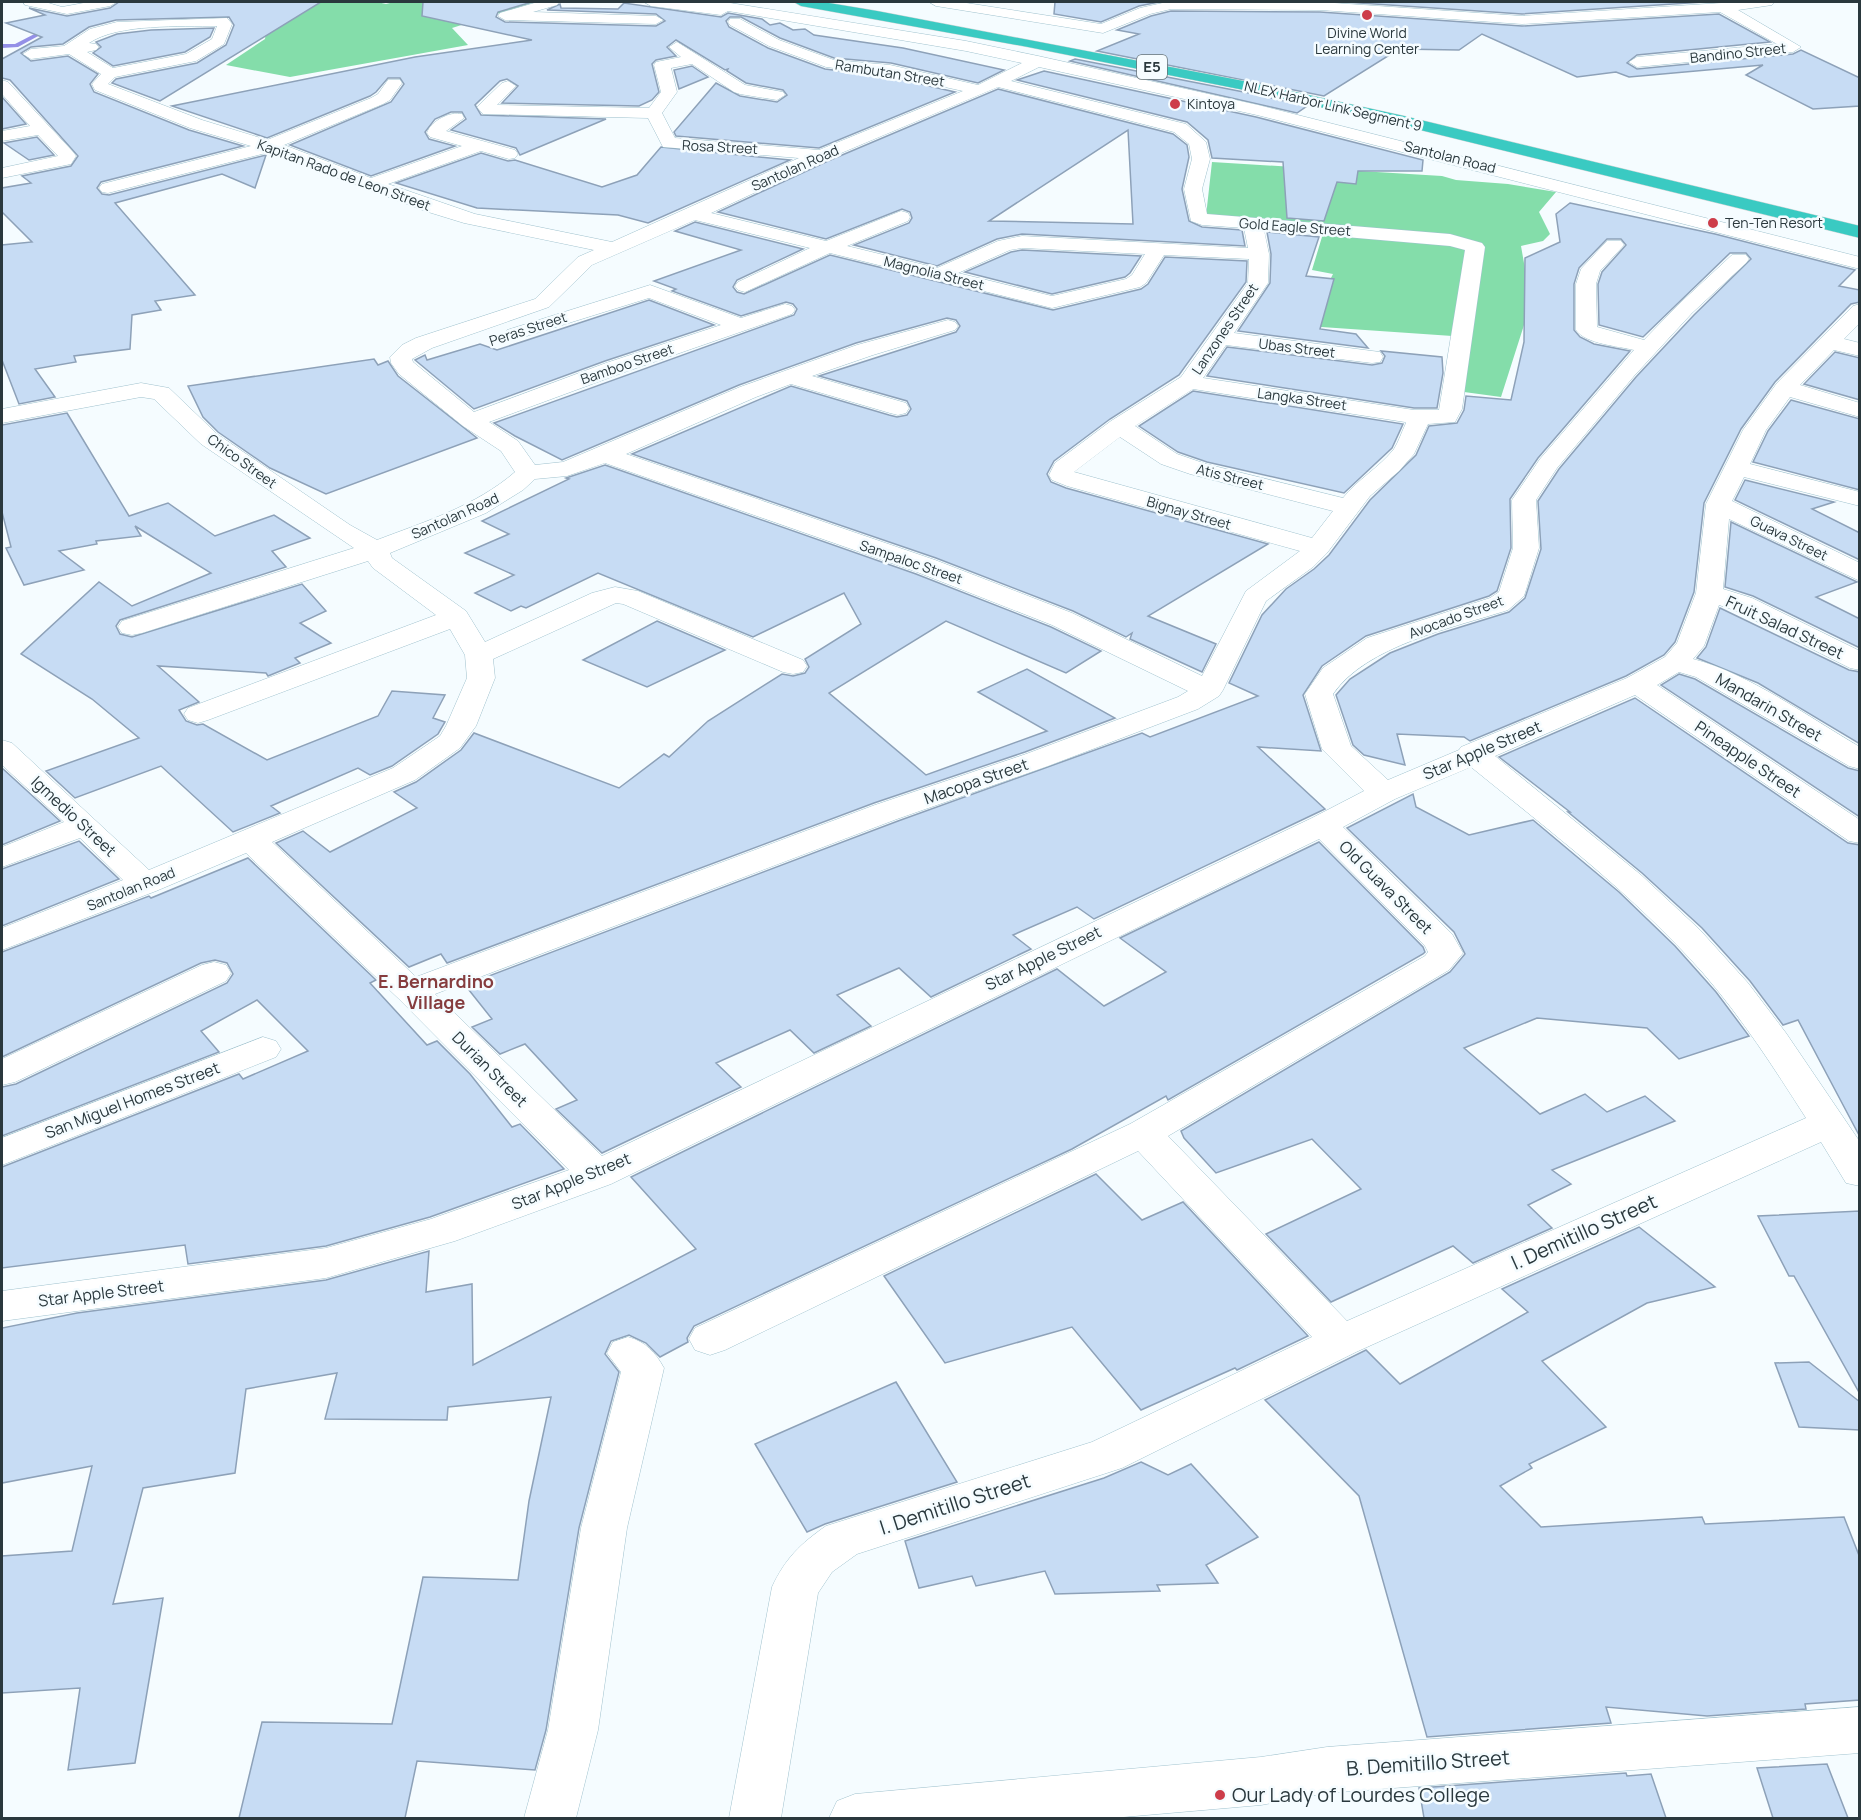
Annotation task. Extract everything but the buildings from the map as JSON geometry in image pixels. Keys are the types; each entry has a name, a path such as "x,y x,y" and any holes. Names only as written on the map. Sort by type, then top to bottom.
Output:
{"highway":[{"name":"NLEX Harbor Link Segment 9","path":"801,2 1004,36 1229,82 1414,124 1621,176 1860,232"},
{"name":"NLEX Harbor Link Segment 9","path":"850,2 1020,31 1254,77 1860,215"},
{"path":"1621,176 1860,240"},
{"path":"1742,187 1776,193"}],"street":[{"path":"30,2 62,9 99,2"},
{"path":"552,2 506,16 656,20"},
{"path":"651,2 942,48 966,46"},
{"name":"Santolan Road","path":"700,2 966,46 1038,61 1358,134 1860,263"},
{"path":"936,2 1103,29 1145,12 1171,5 1251,3 1522,20 1767,2"},
{"name":"Bandino Street","path":"1637,62 1793,47 1722,7"},
{"path":"215,21 225,24 219,41 190,58 110,73 70,48 95,32 110,27 215,21"},
{"name":"Rambutan Street","path":"735,22 774,43 832,64 890,70 988,86"},
{"path":"185,43 219,41"},
{"path":"676,46 740,89 777,95"},
{"path":"31,54 70,48 105,47"},
{"path":"508,86 485,107 489,110 654,113 669,92 662,65 696,59"},
{"name":"Santolan Road","path":"407,369 401,357 410,350 542,303 585,261 821,155 988,86 1038,61"},
{"name":"Kapitan Rado de Leon Street","path":"110,73 100,84 107,90 196,124 268,146 432,207 471,219 611,249"},
{"path":"108,188 268,146 378,101 384,97 394,83"},
{"path":"2,85 67,156 64,160 2,173"},
{"name":"Gold Eagle Street","path":"988,86 1180,128 1197,142 1201,159 1192,189 1198,216 1210,221 1450,240 1475,247 1451,409 1446,417 1414,417"},
{"path":"2,108 20,105"},
{"name":"Rosa Street","path":"654,113 666,140 676,145 797,151 821,155"},
{"path":"456,118 437,129 436,133 509,154"},
{"path":"2,136 40,129"},
{"path":"370,184 479,146"},
{"name":"Magnolia Street","path":"694,214 1052,302 1116,288 1139,279 1158,249"},
{"path":"745,286 828,247 901,217"},
{"name":"Lanzones Street","path":"1061,475 1063,468 1119,426 1189,382 1258,283 1259,254 1253,224"},
{"path":"937,274 1012,243 1259,254"},
{"path":"1065,245 1116,288"},
{"path":"1614,245 1591,269 1588,276 1586,284 1587,330 1593,334 1650,348"},
{"name":"Avocado Street","path":"1384,793 1337,749 1319,694 1333,674 1377,644 1499,604 1511,596 1526,548 1524,500 1548,464 1626,371 1685,309 1739,260"},
{"name":"Peras Street","path":"407,369 650,291 741,326"},
{"name":"Bamboo Street","path":"471,421 614,368 785,310"},
{"name":"Star Apple Street","path":"2,1306 326,1263 441,1231 597,1174 1323,825 1384,793 1472,753 1637,684 1675,663 1695,636 1709,593 1718,504 1755,430 1785,388 1860,310"},
{"path":"407,369 471,421 510,446 528,473 567,469 748,392 865,350 948,326"},
{"name":"Ubas Street","path":"1221,338 1372,357"},
{"path":"1829,342 1860,350"},
{"path":"790,377 898,408"},
{"name":"Langka Street","path":"1189,382 1414,417"},
{"path":"1785,388 1860,410"},
{"name":"Chico Street","path":"2,416 141,390 161,393 209,439 341,530 375,550"},
{"path":"1209,690 1255,597 1304,562 1318,548 1361,491 1391,466 1406,449 1417,423 1414,417"},
{"name":"Atis Street","path":"1119,426 1169,459 1198,469 1349,507"},
{"name":"Sampaloc Street","path":"604,455 926,566 1062,619 1209,690"},
{"path":"1736,468 1860,499"},
{"name":"Santolan Road","path":"132,627 375,550 496,498 517,485 528,473"},
{"name":"Bignay Street","path":"1061,475 1318,548"},
{"name":"Guava Street","path":"1718,504 1860,573"},
{"path":"375,550 382,563 456,616 479,656 601,599 615,595 629,597 793,666"},
{"name":"Fruit Salad Street","path":"1709,593 1751,608 1860,662"},
{"path":"198,714 456,616"},
{"name":"Santolan Road","path":"2,940 145,884 405,774 450,742 466,716 481,678 479,656"},
{"name":"Mandarin Street","path":"1675,663 1706,671 1728,682 1860,760"},
{"name":"Pineapple Street","path":"1637,684 1860,834"},
{"name":"Macopa Street","path":"411,991 886,812 1037,760 1188,704 1209,690"},
{"name":"Igmedio Street","path":"2,749 145,884"},
{"path":"1472,753 1646,897 1715,966 1756,1017 1860,1173"},
{"path":"2,858 85,825"},
{"name":"Old Guava Street","path":"1143,1133 1437,963 1446,953 1440,940 1323,825"},
{"name":"Durian Street","path":"251,840 411,991 597,1174"},
{"path":"2,1073 214,973"},
{"name":"San Miguel Homes Street","path":"2,1152 263,1049"},
{"name":"I. Demitillo Street","path":"755,1818 795,1587 816,1558 842,1540 1106,1455 1341,1341 1827,1124"},
{"path":"710,1339 1143,1133 1341,1341"},
{"path":"550,1818 573,1730 604,1528 643,1368 628,1353"},
{"name":"B. Demitillo Street","path":"855,1818 1261,1781 1327,1770 1860,1730"}],"green space":[{"path":"270,2 377,2 386,4 394,2 535,2 452,28 468,45 290,77 226,65 265,39"},
{"path":"1212,162 1442,176 1456,180 1508,184 1556,192 1539,212 1550,234 1543,241 1521,246 1531,303 1501,397 1442,389 1467,337 1307,326 1333,274 1312,270 1325,227 1206,216"}],"waterway":[{"path":"2,46 16,46 50,28"}],"place":[{"name":"Divine World Learning Center","path":"1367,15"},
{"name":"Kintoya","path":"1175,104"},
{"name":"Ten-Ten Resort","path":"1713,223"},
{"name":"Our Lady of Lourdes College","path":"1220,1795"}],"district":[{"name":"E. Bernardino Village","path":"436,992"}]}
